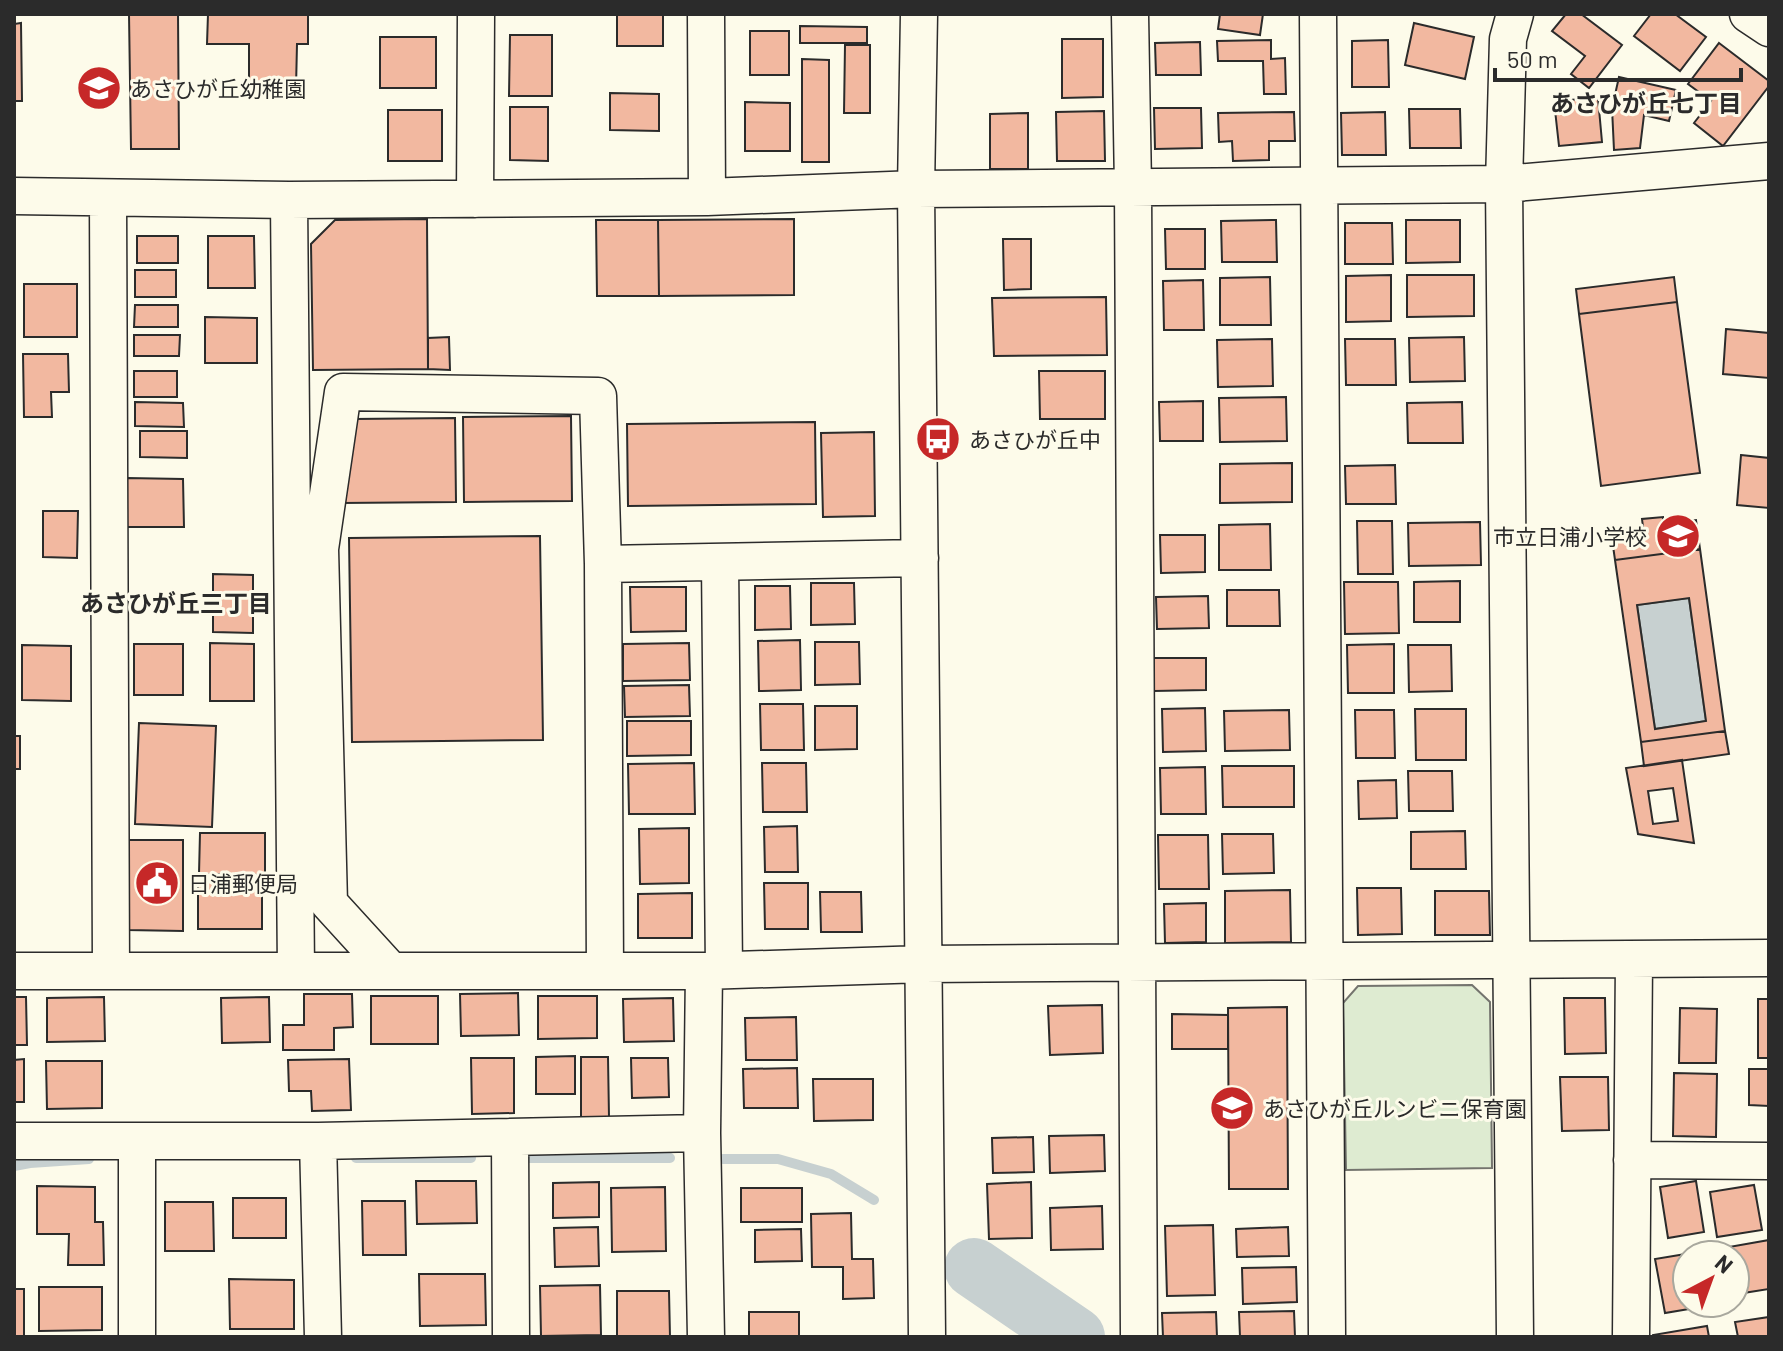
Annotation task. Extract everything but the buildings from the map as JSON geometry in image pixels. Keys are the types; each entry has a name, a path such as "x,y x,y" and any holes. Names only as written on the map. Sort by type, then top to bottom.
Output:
{"street":[{"path":"475,199 476,14"},
{"path":"706,14 707,197"},
{"path":"919,14 916,189 927,1337"},
{"path":"1130,14 1139,1337"},
{"path":"1318,14 1327,1337"},
{"path":"1515,14 1508,39 1504,184 1515,1337"},
{"path":"1748,14 1769,28"},
{"path":"14,196 475,199 707,197 916,189 1504,184 1769,161"},
{"path":"108,198 111,971"},
{"path":"289,200 296,971"},
{"path":"391,971 329,903 320,549 343,392 598,396 603,564 605,971"},
{"path":"603,564 920,558"},
{"path":"706,1337 702,1133 714,970 720,562"},
{"path":"14,971 605,971 924,964 1769,958"},
{"path":"1631,1337 1634,959"},
{"path":"14,1141 318,1141 702,1133"},
{"path":"510,1137 511,1337"},
{"path":"137,1141 137,1337"},
{"path":"318,1141 323,1337"},
{"path":"1632,1160 1769,1161"}],"green space":[{"path":"1472,985 1490,1002 1492,1168 1346,1170 1343,1003 1358,986"}],"shaded area":[{"path":"1689,598 1706,721 1655,729 1637,605"}],"waterway":[{"path":"356,1158 471,1158"},
{"path":"528,1158 670,1158"},
{"path":"14,1166 89,1159"},
{"path":"723,1159 778,1159 831,1174 874,1200"},
{"path":"974,1268 1075,1337"}],"place":[{"name":"あさひが丘幼稚園","path":"99,88"},
{"name":"あさひが丘中","path":"938,439"},
{"name":"市立日浦小学校","path":"1678,536"},
{"name":"日浦郵便局","path":"157,883"},
{"name":"あさひが丘ルンビニ保育園","path":"1232,1108"}],"district":[{"name":"あさひが丘七丁目","path":"1646,102"},
{"name":"あさひが丘三丁目","path":"176,602"}]}
